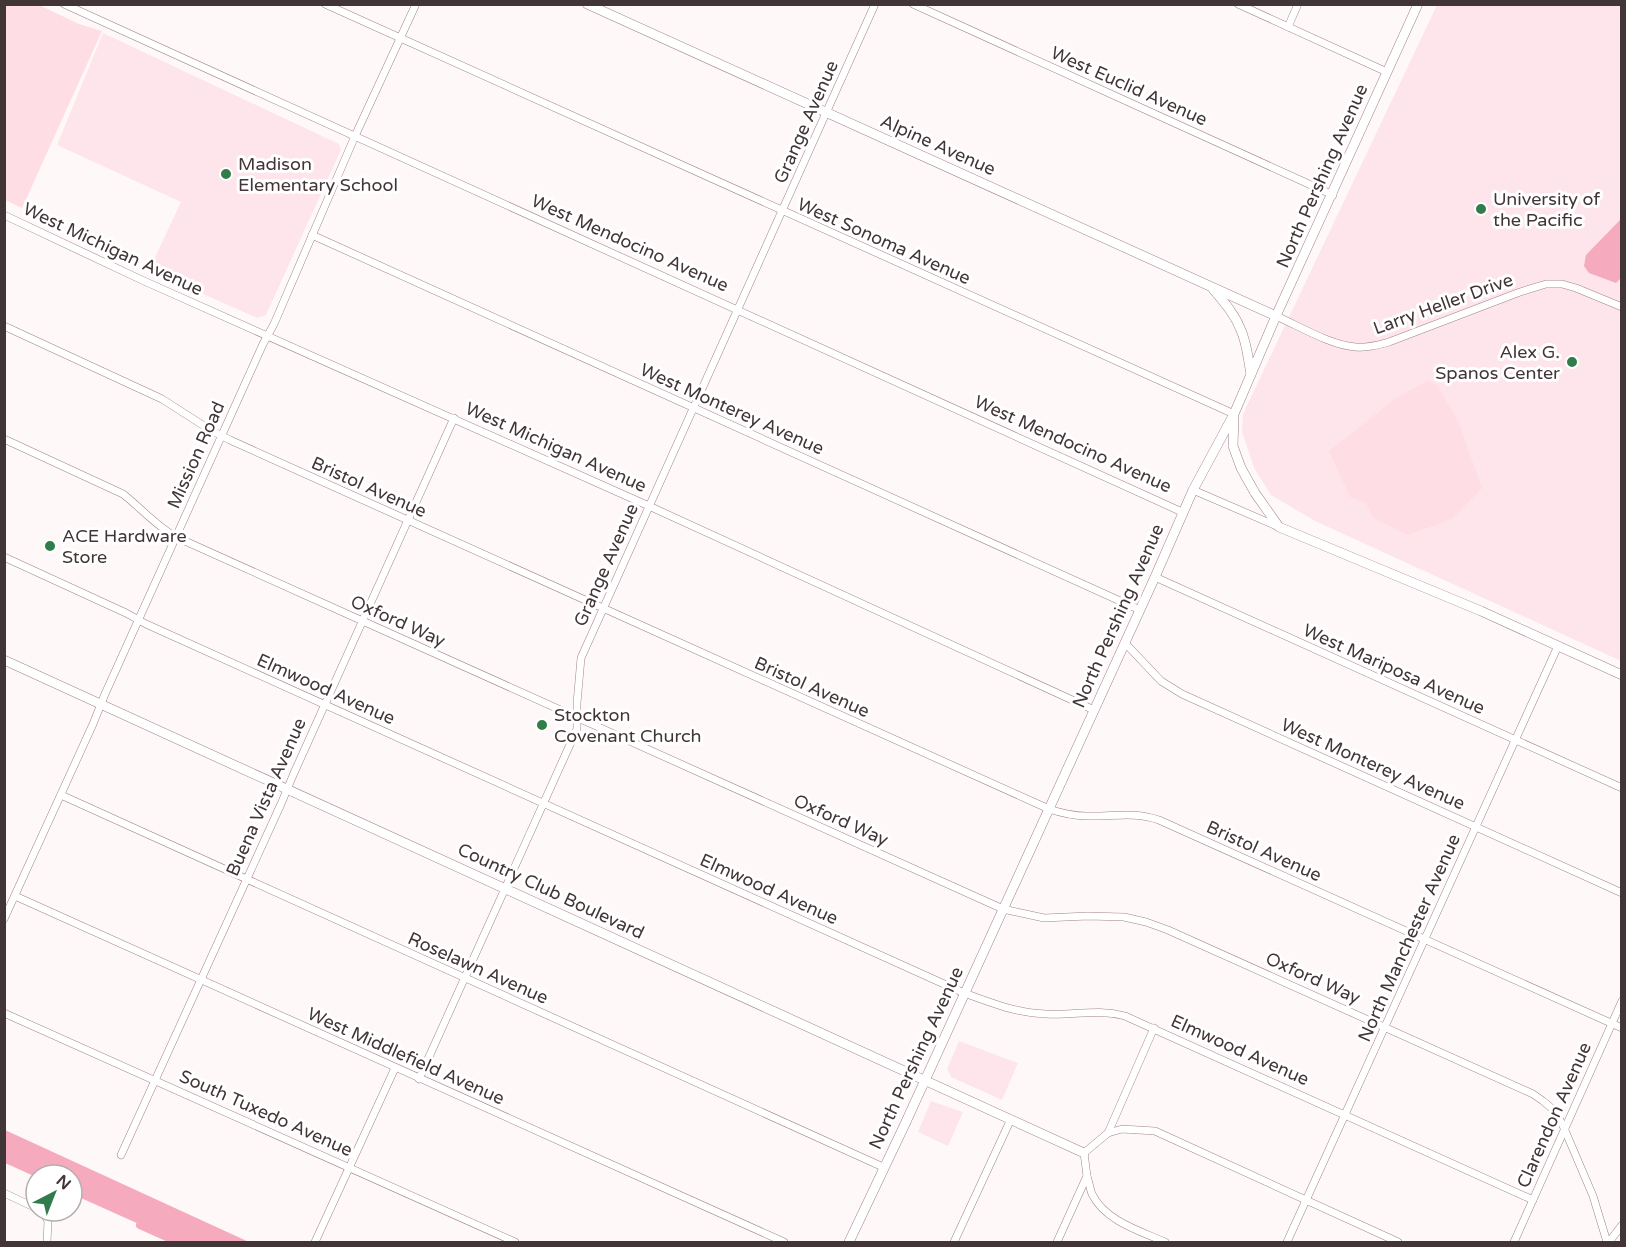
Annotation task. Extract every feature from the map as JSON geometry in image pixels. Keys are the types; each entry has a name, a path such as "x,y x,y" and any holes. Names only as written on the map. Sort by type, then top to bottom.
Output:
{"street":[{"name":"West Mendocino Avenue","path":"64,4 1182,512"},
{"name":"West Sonoma Avenue","path":"325,4 1234,414"},
{"name":"Mission Road","path":"4,919 416,4"},
{"name":"Alpine Avenue","path":"587,4 1276,316"},
{"name":"Grange Avenue","path":"419,1079 577,729 581,658 875,4"},
{"name":"West Euclid Avenue","path":"913,4 1333,195"},
{"path":"1238,4 1387,72"},
{"path":"1288,27 1298,4"},
{"name":"North Pershing Avenue","path":"849,1242 1125,643 1192,490 1234,414 1276,316 1418,4"},
{"name":"West Michigan Avenue","path":"4,215 144,281 649,506 1094,710"},
{"name":"West Monterey Avenue","path":"312,235 1140,610"},
{"name":"Larry Heller Drive","path":"1276,316 1339,344 1356,348 1389,342 1546,284 1562,284 1576,288 1622,308"},
{"path":"1211,287 1230,310 1240,327 1251,374"},
{"name":"Bristol Avenue","path":"4,326 162,399 222,436 1049,809 1088,817 1125,814 1151,817 1622,1028"},
{"path":"1234,414 1233,446 1241,468 1255,493 1279,526"},
{"name":"Buena Vista Avenue","path":"121,1155 454,418"},
{"name":"Oxford Way","path":"4,439 123,494 163,530 176,537 1003,909 1044,918 1104,916 1146,922 1533,1094 1556,1112 1593,1196 1608,1242"},
{"name":"West Mendocino Avenue","path":"1192,490 1481,611 1622,675"},
{"name":"Elmwood Avenue","path":"4,557 324,705 964,993 997,1006 1032,1013 1064,1014 1100,1011 1137,1020 1533,1200"},
{"name":"West Mariposa Avenue","path":"1155,577 1622,788"},
{"name":"West Monterey Avenue","path":"1125,643 1161,681 1173,690 1622,893"},
{"name":"North Manchester Avenue","path":"1287,1242 1558,646"},
{"name":"Country Club Boulevard","path":"4,660 1084,1153"},
{"name":"Roselawn Avenue","path":"61,795 884,1167"},
{"name":"West Middlefield Avenue","path":"15,896 784,1242"},
{"name":"Clarendon Avenue","path":"1514,1242 1622,1001"},
{"name":"South Tuxedo Avenue","path":"4,1013 515,1242"},
{"path":"1108,1133 1154,1028"},
{"path":"315,1242 395,1068"},
{"path":"954,1242 1011,1119"},
{"path":"1165,1242 1121,1222 1103,1210 1092,1194 1084,1153 1108,1133 1122,1129 1155,1131 1398,1242"},
{"path":"1057,1242 1087,1176"},
{"path":"4,1193 24,1202"},
{"path":"47,1242 48,1223"},
{"path":"1608,1242 1622,1226"}],"shaded area":[{"path":"5,4 39,5 79,24 102,31 22,208 5,200"},
{"name":"University of the Pacific","path":"1437,5 1621,5 1621,661 1315,521 1271,495 1254,468 1242,432 1243,414"},
{"name":"Madison Elementary School","path":"103,33 339,144 341,150 266,315 257,318 149,270 181,202 57,145"},
{"path":"1621,219 1621,278 1616,283 1589,273 1584,266 1586,255"},
{"path":"1427,381 1437,385 1457,419 1482,488 1452,519 1408,535 1373,518 1366,503 1350,497 1329,451 1395,399"},
{"path":"959,1041 1018,1063 1002,1100 951,1077 947,1069"},
{"path":"931,1101 963,1112 948,1146 918,1132"},
{"path":"5,1130 77,1163 24,1163 24,1172 5,1163"},
{"path":"84,1166 249,1242 179,1242 84,1199"}],"waterway":[{"path":"140,1225 178,1242"}],"place":[{"name":"Madison Elementary School","path":"226,174"},
{"name":"University of the Pacific","path":"1481,209"},
{"name":"Alex G. Spanos Center","path":"1572,362"},
{"name":"ACE Hardware Store","path":"50,546"},
{"name":"Stockton Covenant Church","path":"542,725"}]}
